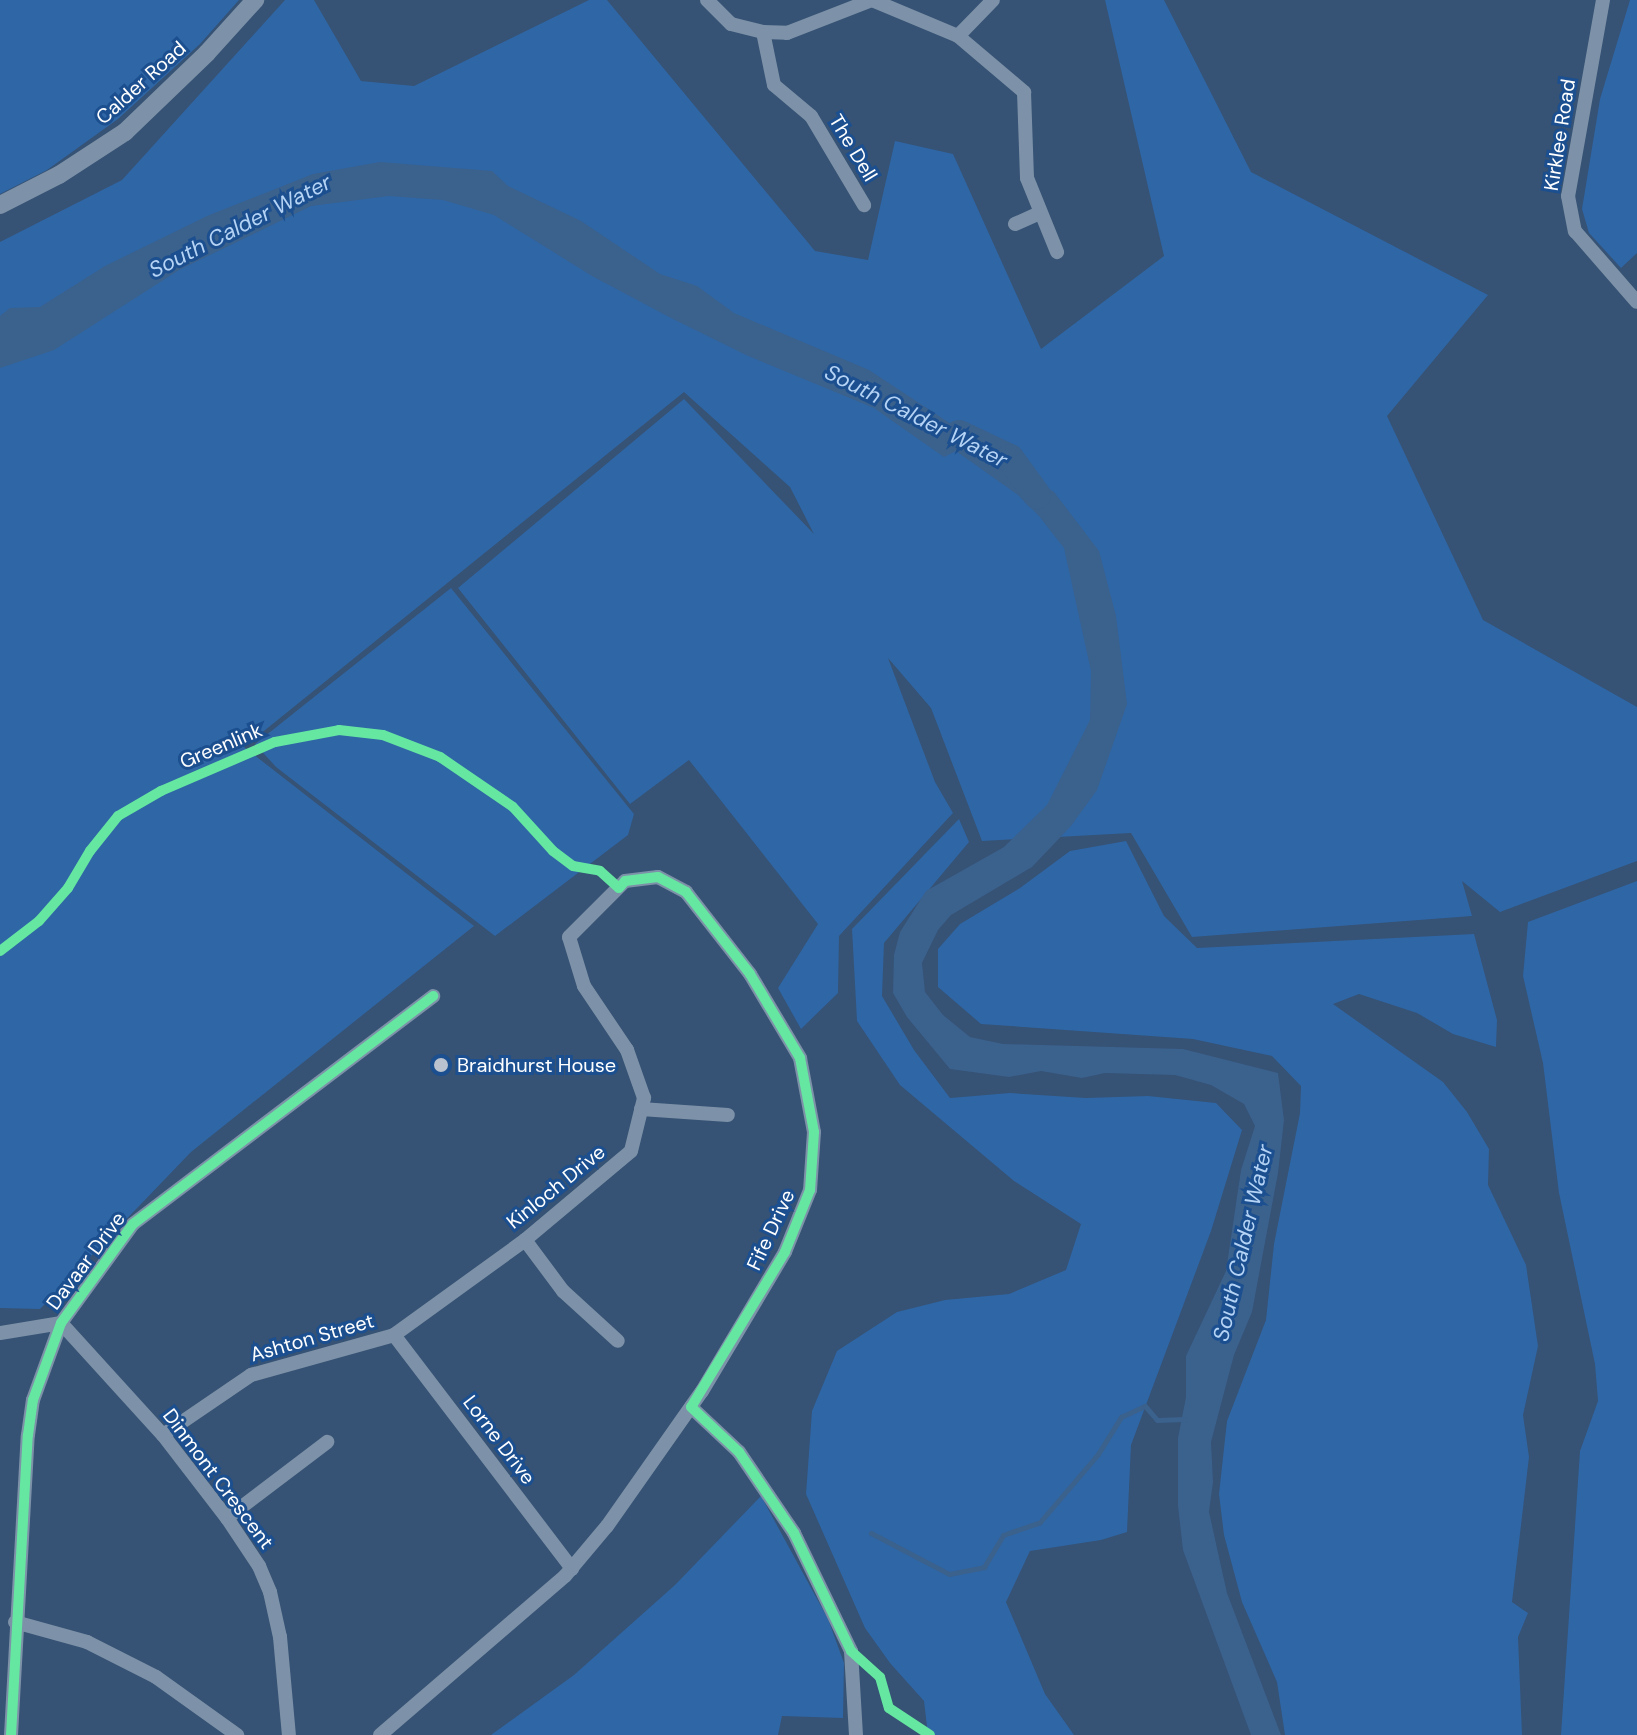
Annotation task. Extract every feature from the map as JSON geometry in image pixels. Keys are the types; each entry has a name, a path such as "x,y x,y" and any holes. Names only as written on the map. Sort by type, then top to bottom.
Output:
{"street":[{"name":"Calder Road","path":"0,205 59,175 125,132 207,53 255,0"},
{"path":"707,0 731,24 763,32 787,33 872,0 958,36 1024,92 1027,178 1057,252"},
{"path":"958,36 993,0"},
{"name":"Kirklee Road","path":"1603,0 1568,196 1575,231 1637,302"},
{"name":"The Dell","path":"763,32 774,85 811,116 864,205"},
{"path":"1015,224 1040,213"},
{"name":"Kinloch Drive","path":"394,1335 525,1240 631,1151 644,1098 627,1050 584,986 569,937 625,881 658,877 686,892"},
{"name":"Fife Drive","path":"380,1735 572,1569 607,1526 691,1407 785,1252 810,1190 814,1132 800,1058 750,974 686,892"},
{"name":"Davaar Drive","path":"11,1735 15,1622 31,1412 61,1323 133,1224 433,996"},
{"path":"641,1109 728,1115"},
{"path":"525,1240 563,1291 618,1341"},
{"path":"0,1333 61,1323"},
{"name":"Dinmont Crescent","path":"61,1323 163,1435 227,1518 259,1566 270,1592 280,1637 289,1735"},
{"name":"Ashton Street","path":"163,1435 251,1375 394,1335"},
{"name":"Lorne Drive","path":"394,1335 572,1569"},
{"path":"691,1407 739,1452 794,1533 851,1651 856,1735"},
{"path":"227,1518 327,1442"},
{"path":"15,1622 87,1642 156,1677 237,1735"}],"shaded area":[{"path":"0,0 239,0 200,44 118,119 47,170 0,194"},
{"path":"285,0 314,0 361,81 414,86 589,0 607,0 815,251 868,260 895,141 953,154 1041,349 1164,256 1105,0 1164,0 1251,172 1488,295 1387,416 1483,620 1637,707 1637,861 1500,912 1462,881 1472,916 1192,937 1131,833 982,841 931,708 888,658 935,782 953,813 839,936 838,993 801,1029 778,988 818,924 689,760 630,804 458,588 684,399 814,534 790,487 684,392 244,747 474,926 191,1152 40,1309 0,1308 0,242 122,180"},
{"path":"1630,0 1637,0 1637,253 1621,268 1589,233 1582,209 1600,99"},
{"path":"451,588 634,814 628,835 495,936 276,767 255,744"},
{"path":"959,819 969,842 884,943 882,996 914,1050 950,1098 1010,1093 1086,1098 1148,1096 1216,1103 1242,1130 1211,1231 1131,1445 1127,1532 1101,1540 1030,1551 1006,1602 1045,1694 1074,1735 928,1735 924,1701 890,1663 865,1628 806,1494 812,1411 837,1351 897,1312 945,1300 1009,1294 1066,1270 1081,1224 1014,1181 900,1085 857,1021 852,929"},
{"path":"1126,841 1164,916 1197,948 1474,934 1497,1020 1496,1047 1453,1034 1417,1013 1359,994 1333,1004 1443,1082 1467,1112 1489,1149 1488,1185 1526,1265 1538,1346 1523,1415 1529,1457 1512,1602 1528,1613 1518,1637 1522,1735 1285,1735 1277,1682 1242,1602 1224,1535 1219,1494 1227,1421 1266,1320 1274,1244 1300,1113 1301,1086 1272,1056 1193,1039 981,1024 938,987 938,949 960,924 1020,888 1070,851"},
{"path":"1637,881 1637,1735 1561,1735 1580,1451 1598,1401 1595,1364 1559,1193 1543,1063 1523,976 1528,922"},
{"path":"761,1496 828,1619 844,1663 843,1718 782,1716 778,1735 491,1735 574,1675 675,1585"}],"water":[{"name":"South Calder Water","path":"380,162 492,171 508,186 581,221 660,274 697,286 734,313 869,370 1054,492 1099,551 1116,616 1127,704 1097,790 1071,826 1032,867 951,915 938,930 922,963 925,992 943,1015 970,1037 1003,1044 1183,1049 1278,1073 1284,1120 1278,1173 1252,1312 1234,1355 1211,1442 1213,1482 1209,1512 1227,1593 1281,1735 1251,1735 1183,1550 1178,1506 1178,1438 1186,1397 1186,1356 1226,1271 1241,1170 1255,1126 1244,1104 1211,1085 1175,1075 1105,1073 1082,1078 1041,1071 1009,1077 950,1069 907,1017 893,993 894,955 900,932 926,891 1004,847 1047,805 1090,720 1091,671 1064,548 1039,516 1018,495 956,451 944,457 874,408 746,355 671,318 592,276 494,215 443,200 389,196 311,206 179,270 54,350 0,368 0,316 10,308 40,307 105,266 207,216 313,174"}],"waterway":[{"name":"South Calder Water","path":"959,434 1010,458 1037,495"},
{"path":"871,1533 949,1574 984,1567 1003,1535 1040,1522 1098,1454 1121,1417 1145,1406 1157,1420 1185,1419"}],"cycle path":[{"name":"Greenlink","path":"0,951 39,921 68,888 90,851 118,816 161,791 275,742 339,730 383,735 440,757 513,807 553,851 573,866 600,871 619,888 625,881 658,877 686,892 750,974 800,1058 814,1132 810,1190 785,1252 691,1407 739,1452 794,1533 851,1651 880,1677 889,1708 930,1735"},
{"path":"11,1735 28,1435 33,1400 61,1323 133,1224 433,996"}],"place":[{"name":"Braidhurst House","path":"441,1065"}]}
